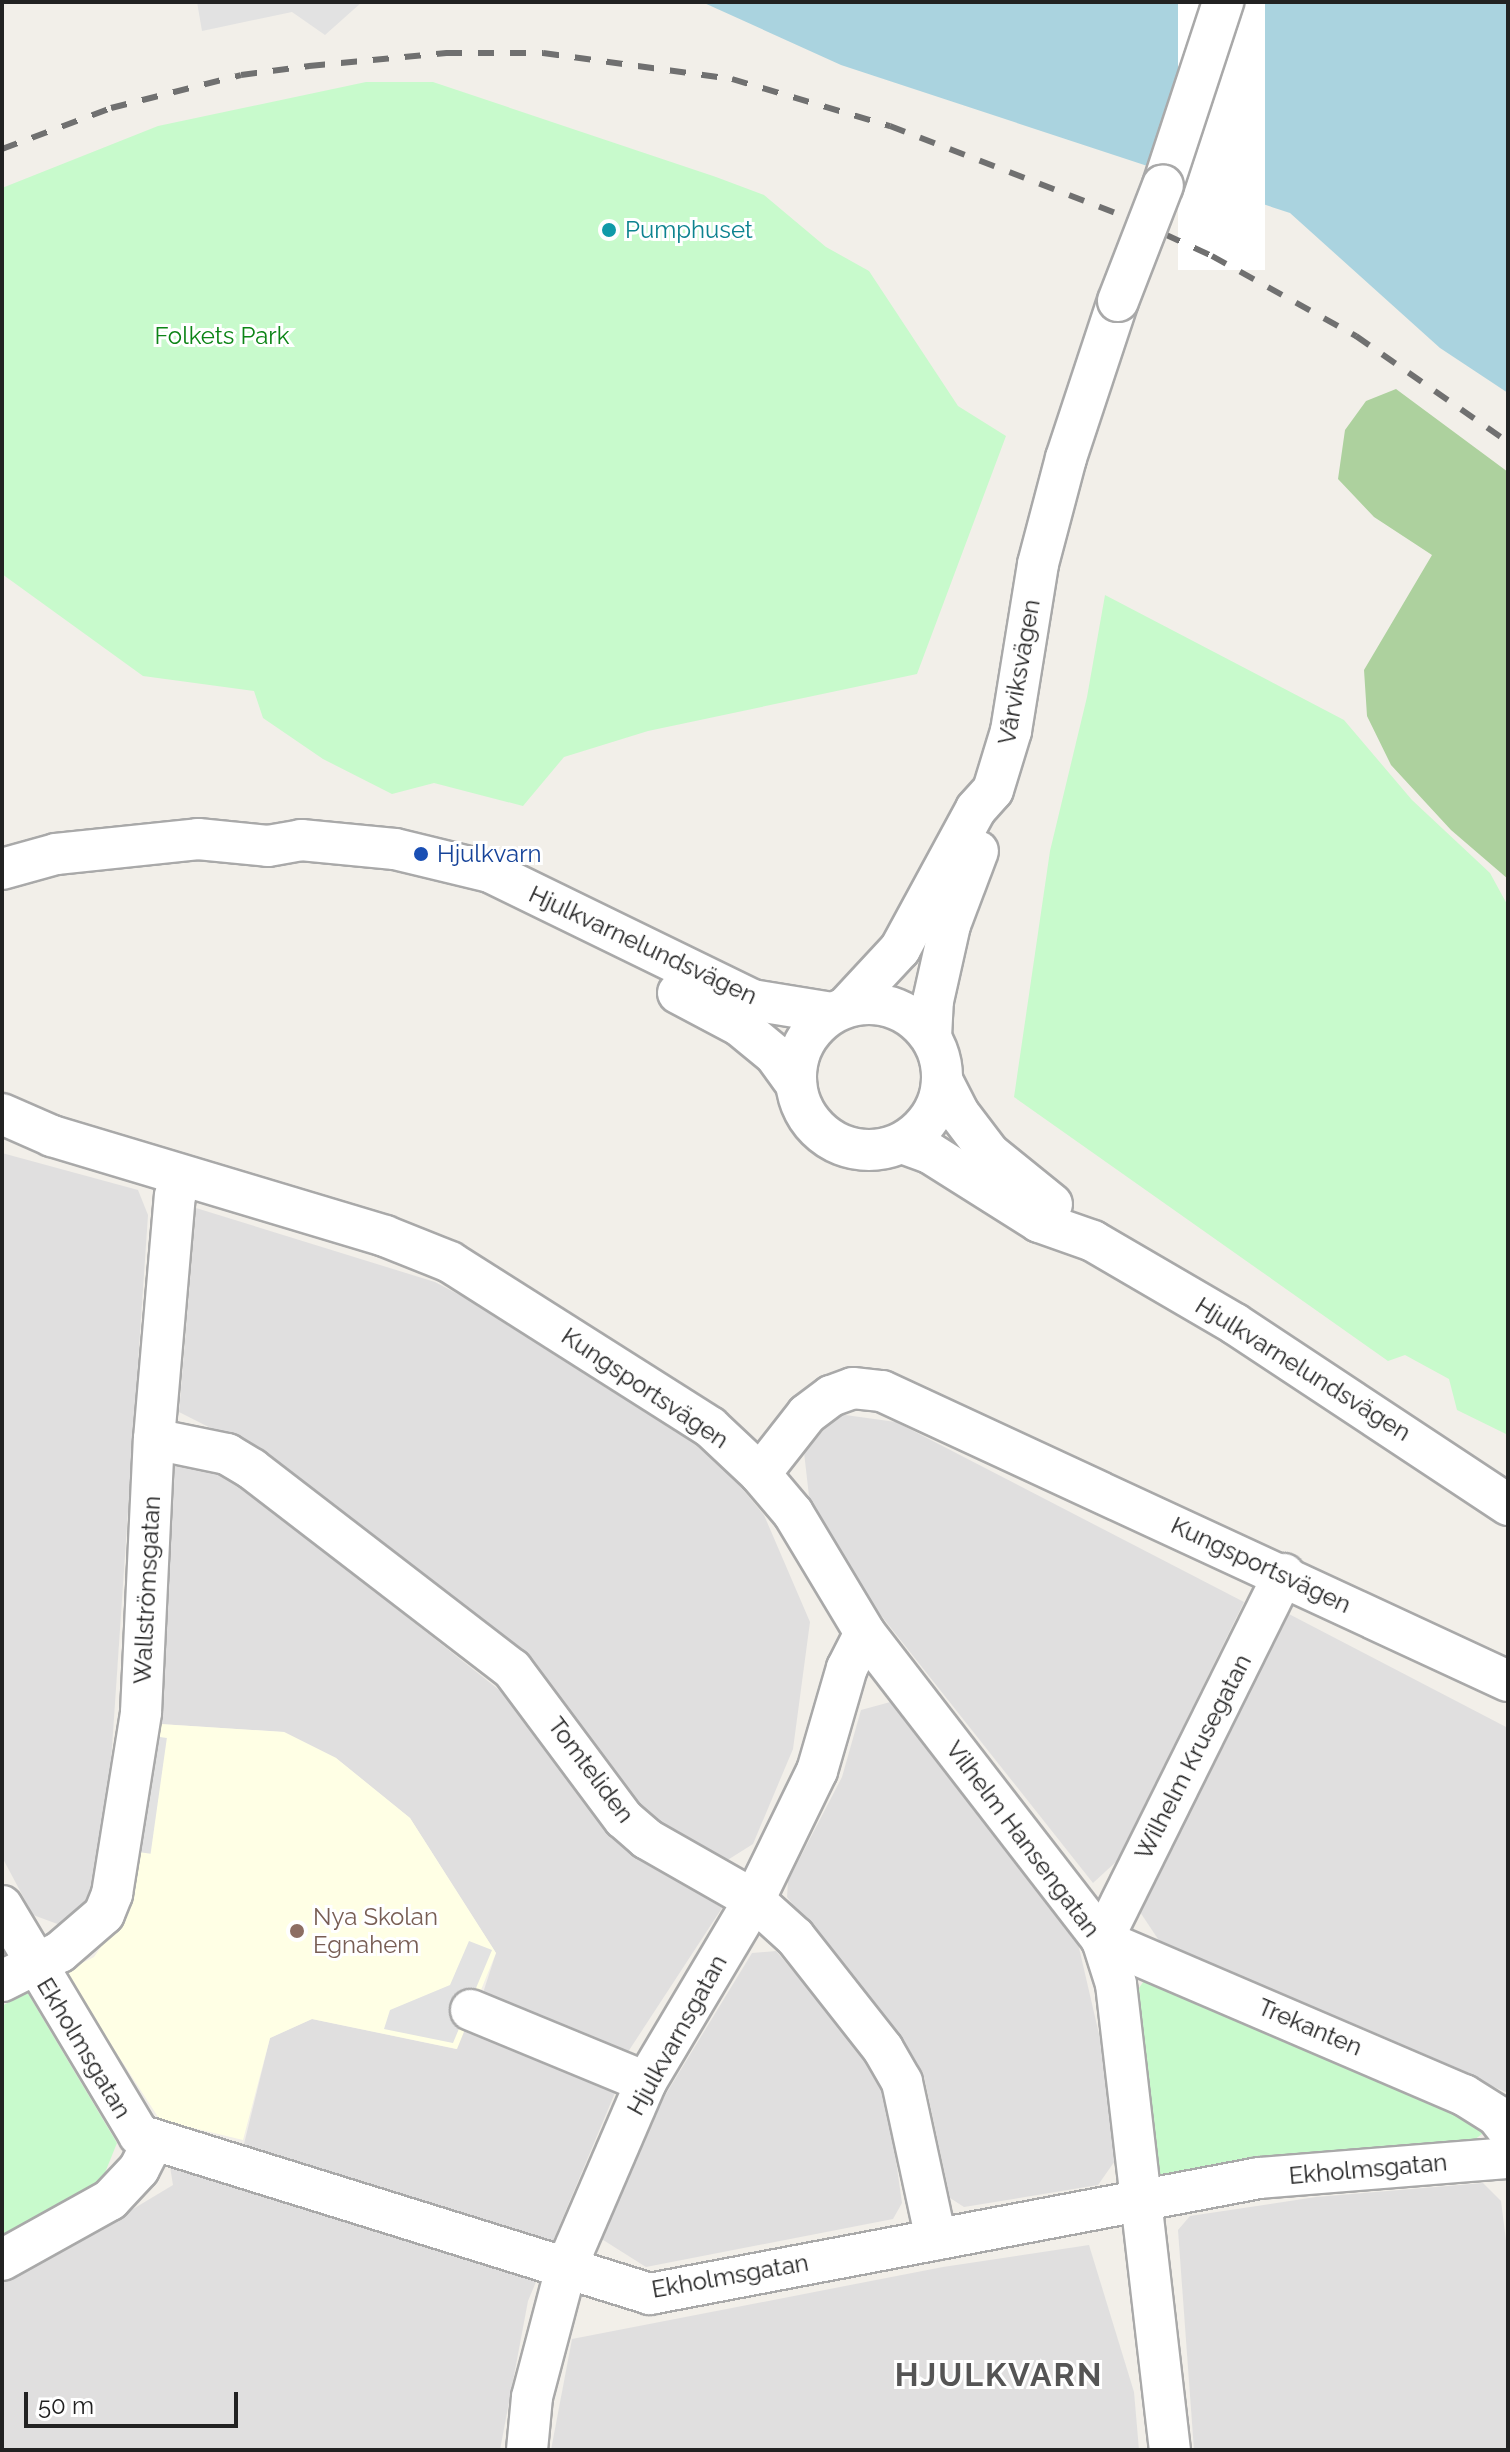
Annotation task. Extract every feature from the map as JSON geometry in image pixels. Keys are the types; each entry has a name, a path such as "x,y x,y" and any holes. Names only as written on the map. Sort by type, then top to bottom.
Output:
{"street":[{"name":"Vårviksvägen","path":"840,1010 894,958 976,809 993,790 1017,702 1038,564 1066,458 1118,301 1163,185 1223,2"},
{"path":"931,1037 898,1008 873,1003 840,1010 806,1038 796,1084 806,1114 841,1145 872,1150 902,1143 927,1123 943,1082 931,1037 946,939 990,822 993,790"},
{"name":"Hjulkvarnelundsvägen","path":"2,869 128,843 198,839 268,846 301,840 340,842 430,856 490,872 752,1000 840,1010"},
{"name":"Hjulkvarnelundsvägen","path":"268,846 293,861 423,880 485,898 547,926 740,1026 775,1055 796,1084"},
{"name":"Hjulkvarnelundsvägen","path":"943,1082 958,1112 989,1153 1093,1241 1366,1407 1508,1505"},
{"name":"Kungsportsvägen","path":"2,1114 52,1136 385,1236 450,1262 710,1427 760,1474 807,1414 831,1396 853,1388 882,1391 1284,1574 1508,1681"},
{"name":"Hjulkvarnelundsvägen","path":"902,1143 930,1153 1039,1222 1093,1241"},
{"name":"Wallströmsgatan","path":"18,1973 87,1930 104,1914 112,1894 141,1712 154,1439 175,1196 182,1176"},
{"name":"Tomteliden","path":"154,1439 205,1447 252,1469 500,1659 536,1695 624,1819 647,1839 754,1900 795,1937 883,2049 902,2082 936,2239"},
{"name":"Vilhelm Hansengatan","path":"760,1474 793,1513 865,1633 1102,1940 1116,1984 1170,2450"},
{"name":"Wilhelm Krusegatan","path":"1102,1940 1284,1574"},
{"name":"Hjulkvarnsgatan","path":"527,2450 532,2397 566,2268 646,2082 754,1900 817,1771 847,1668 865,1633"},
{"name":"Ekholmsgatan","path":"2,1906 18,1973 127,2121 153,2142 650,2294 1142,2203 1259,2178 1508,2158"},
{"name":"Trekanten","path":"1102,1940 1464,2095 1497,2116 1508,2130"},
{"path":"471,2010 646,2082"},
{"path":"2,2260 110,2200 139,2169 153,2142"}],"shaded area":[{"path":"197,2 362,2 325,35 292,12 202,31"},
{"path":"2,1153 138,1190 148,1215 106,1836 90,1909 63,1926 33,1915 2,1857"},
{"path":"196,1208 435,1282 627,1384 716,1457 764,1515 810,1622 793,1749 753,1844 726,1861 640,1819 268,1457 179,1412"},
{"path":"838,1414 896,1422 1244,1602 1118,1860 1093,1883 845,1570 809,1496 804,1452"},
{"path":"171,1458 197,1459 239,1484 517,1704 624,1845 722,1908 626,2055 482,1996 496,1953 410,1818 336,1758 284,1732 160,1724"},
{"path":"1287,1613 1508,1728 1508,2093 1162,1945 1134,1903"},
{"path":"894,1701 1077,1939 1105,2060 1117,2158 1098,2185 964,2207 950,2198 923,2072 787,1897 788,1881 842,1777 861,1710"},
{"name":"Nya Skolan Egnahem","path":"160,1724 284,1732 336,1758 410,1818 496,1953 457,2049 312,2019 270,2038 243,2140 160,2120 64,1972 94,1957 127,1909"},
{"path":"153,1736 167,1738 151,1854 137,1852"},
{"path":"469,1941 492,1950 453,2043 384,2029 390,2010 450,1985"},
{"path":"776,1951 853,2041 886,2090 902,2203 893,2219 646,2267 600,2238 647,2125 752,1953"},
{"path":"312,2019 456,2049 467,2022 617,2088 528,2301 500,2450 2,2450 2,2273 93,2233 173,2185 163,2124 244,2144 270,2038"},
{"path":"1483,2183 1501,2201 1508,2257 1508,2450 1194,2450 1178,2230 1190,2216 1316,2197"},
{"path":"1089,2245 1134,2392 1139,2450 551,2450 572,2339 943,2267"}],"green space":[{"name":"Folkets Park","path":"366,82 433,82 764,195 826,247 869,271 958,406 1006,436 917,674 648,731 564,757 523,806 434,783 392,794 323,759 263,718 254,691 143,676 2,574 2,188 158,126"},
{"path":"1396,389 1508,472 1508,879 1451,830 1391,765 1367,716 1364,670 1432,555 1374,517 1338,479 1345,430 1366,401"},
{"path":"1105,595 1344,720 1412,800 1490,873 1508,906 1508,1435 1457,1410 1449,1379 1405,1355 1388,1361 1014,1097 1050,851 1087,697"},
{"path":"1148,1975 1480,2121 1482,2134 1470,2143 1156,2181 1151,2169 1139,1988"},
{"path":"27,1992 117,2143 94,2200 2,2245 2,2006"}],"water":[{"path":"702,2 1508,2 1508,393 1440,348 1290,213 841,65"}],"pier":[{"path":"1178,2 1265,2 1265,270 1178,270"}],"railway":[{"path":"2,149 111,108 241,75 309,66 446,53 543,53 732,79 890,126 1136,221 1212,256 1356,336 1508,442"}],"place":[{"name":"Pumphuset","path":"609,230"},
{"name":"Hjulkvarn","path":"421,854"},
{"name":"Nya Skolan Egnahem","path":"297,1931"}],"district":[{"name":"HJULKVARN","path":"999,2375"}]}
